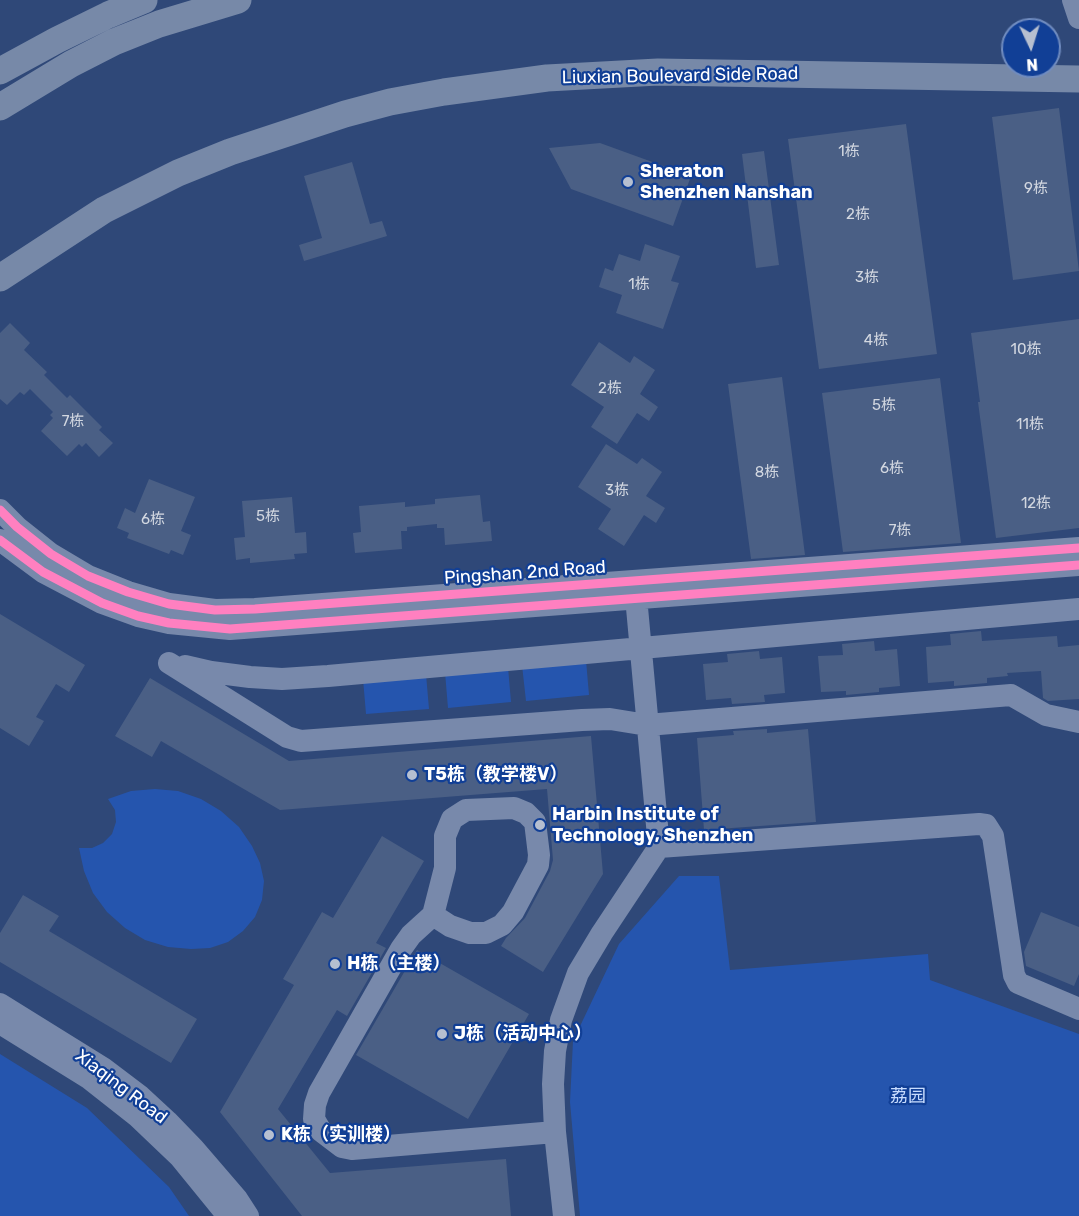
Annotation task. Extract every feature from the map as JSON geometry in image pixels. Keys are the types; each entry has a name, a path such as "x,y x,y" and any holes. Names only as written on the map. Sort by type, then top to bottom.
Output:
{"main road":[{"path":"0,71 68,35 144,0"},
{"path":"0,107 71,64 114,42 159,24 238,0"},
{"name":"Liuxian Boulevard Side Road","path":"0,262 95,200 188,153 266,123 316,107 427,79 528,63 617,56 1001,60"},
{"path":"1061,60 1079,61"},
{"name":"Liuxian Boulevard Side Road","path":"0,278 104,210 188,169 239,148 345,114 390,102 444,92 547,78 648,72 1079,79"}],"street":[{"path":"1073,0 1079,18"},
{"name":"Pingshan 2nd Road","path":"0,510 51,554 88,576 128,592 169,604 215,610 635,590 1079,565"},
{"name":"Pingshan 2nd Road","path":"0,540 43,572 102,603 138,616 201,628 265,628 1079,548"},
{"path":"564,1216 555,1132 553,1084 555,1051 561,1020 578,973 658,847 635,590"},
{"path":"1079,609 282,679 211,672 161,661 287,737 301,741 610,719 647,725 1011,695 1046,715 1079,722"},
{"path":"433,915 450,926 470,933 486,933 502,924 513,912 538,865 535,822 526,813 514,808 466,810 452,819 445,836 445,868 433,915 411,935 401,949 319,1093 314,1119 331,1141 352,1149 555,1132"},
{"path":"658,847 986,825 993,836 1014,975 1018,983 1079,1009"},
{"name":"Xiaqing Road","path":"0,1004 103,1068 140,1096 194,1149 237,1199 248,1216"},
{"name":"Xiaqing Road","path":"0,1023 90,1079 137,1116 180,1158 228,1216"}],"green space":[{"path":"586,660 589,695 526,701 522,665"},
{"path":"508,667 511,702 448,708 445,672"},
{"path":"426,674 429,709 366,714 363,679"},
{"path":"155,789 178,791 201,799 221,811 239,827 252,846 260,863 264,881 262,900 255,917 243,931 228,942 210,948 191,949 168,947 145,940 125,928 107,912 93,893 84,871 79,848 92,848 103,843 112,834 116,822 115,810 108,799 131,791"},
{"name":"荔园","path":"679,876 719,876 730,970 928,954 930,980 1079,1034 1079,1216 580,1216 570,1102 573,1041 619,944"},
{"path":"0,1054 87,1108 169,1187 189,1216 0,1216"}],"building":[{"path":"1059,108 1079,271 1013,280 992,117"},
{"path":"906,124 937,354 819,369 788,139"},
{"name":"Sheraton Shenzhen Nanshan","path":"600,143 691,176 673,226 571,189 549,148"},
{"path":"764,151 779,265 756,268 742,154"},
{"path":"352,162 370,224 382,221 387,236 304,261 299,245 322,238 304,176"},
{"path":"645,244 680,256 671,281 679,283 663,329 616,313 622,295 599,287 605,268 613,271 619,254 640,261"},
{"path":"1079,319 1079,528 996,538 971,333"},
{"path":"10,323 30,343 24,350 47,372 44,375 67,398 70,395 102,427 99,430 113,443 99,457 86,443 82,447 79,444 67,456 41,431 53,418 50,415 53,412 30,389 24,395 20,392 7,405 0,399 0,333"},
{"path":"599,342 630,363 634,356 655,370 640,394 658,407 649,421 637,413 617,444 591,427 604,407 571,385"},
{"path":"782,377 805,555 751,559 728,384"},
{"path":"940,378 961,543 843,552 822,393"},
{"path":"606,444 637,464 642,458 662,472 646,496 665,508 656,523 644,515 624,546 598,529 611,509 578,487"},
{"path":"149,479 195,497 181,531 191,535 183,555 171,550 169,554 127,538 129,533 117,528 125,508 135,513"},
{"path":"480,495 483,522 490,521 492,541 445,545 444,528 437,528 437,524 407,527 407,531 401,531 402,549 355,553 353,533 361,532 359,506 405,502 405,507 435,504 435,499"},
{"path":"292,497 295,533 306,532 307,553 294,554 295,559 250,563 250,558 236,560 234,538 245,537 242,501"},
{"path":"0,614 85,665 69,692 56,684 36,717 44,721 29,746 0,728"},
{"path":"981,631 982,641 1057,636 1058,647 1079,645 1079,699 1048,701 1043,698 1041,671 1007,673 1008,676 987,678 987,683 954,686 954,681 928,683 926,647 951,645 950,634"},
{"path":"874,641 875,651 897,649 900,686 879,688 879,692 846,695 846,691 821,692 818,656 843,655 842,644"},
{"path":"759,651 760,659 782,657 785,693 764,695 765,702 732,704 731,698 706,700 703,664 728,662 727,654"},
{"path":"150,678 289,761 591,736 603,874 543,972 501,946 525,918 550,871 553,860 547,789 280,810 161,741 152,757 115,736"},
{"path":"767,729 767,733 808,729 816,822 704,830 697,738 734,735 733,731"},
{"path":"382,836 424,861 376,943 386,948 347,1016 337,1010 278,1109 330,1173 506,1159 511,1216 302,1216 220,1112 294,985 283,979 322,912 333,918"},
{"path":"23,895 59,916 49,931 197,1019 171,1063 0,962 0,933"},
{"path":"1041,912 1079,927 1079,974 1074,986 1026,966 1024,952"},
{"name":"J栋（活动中心）","path":"417,950 529,1014 468,1119 356,1055"}],"cycle path":[{"path":"0,510 51,554 88,576 128,592 169,604 215,610 255,609 1079,548"},
{"path":"0,540 43,572 102,603 138,616 169,623 230,629 1079,565"}],"place":[{"name":"Sheraton Shenzhen Nanshan","path":"628,182"},
{"name":"T5栋（教学楼V）","path":"412,775"},
{"name":"Harbin Institute of Technology, Shenzhen","path":"540,825"},
{"name":"H栋（主楼）","path":"335,964"},
{"name":"J栋（活动中心）","path":"442,1034"},
{"name":"K栋（实训楼）","path":"269,1135"}]}
